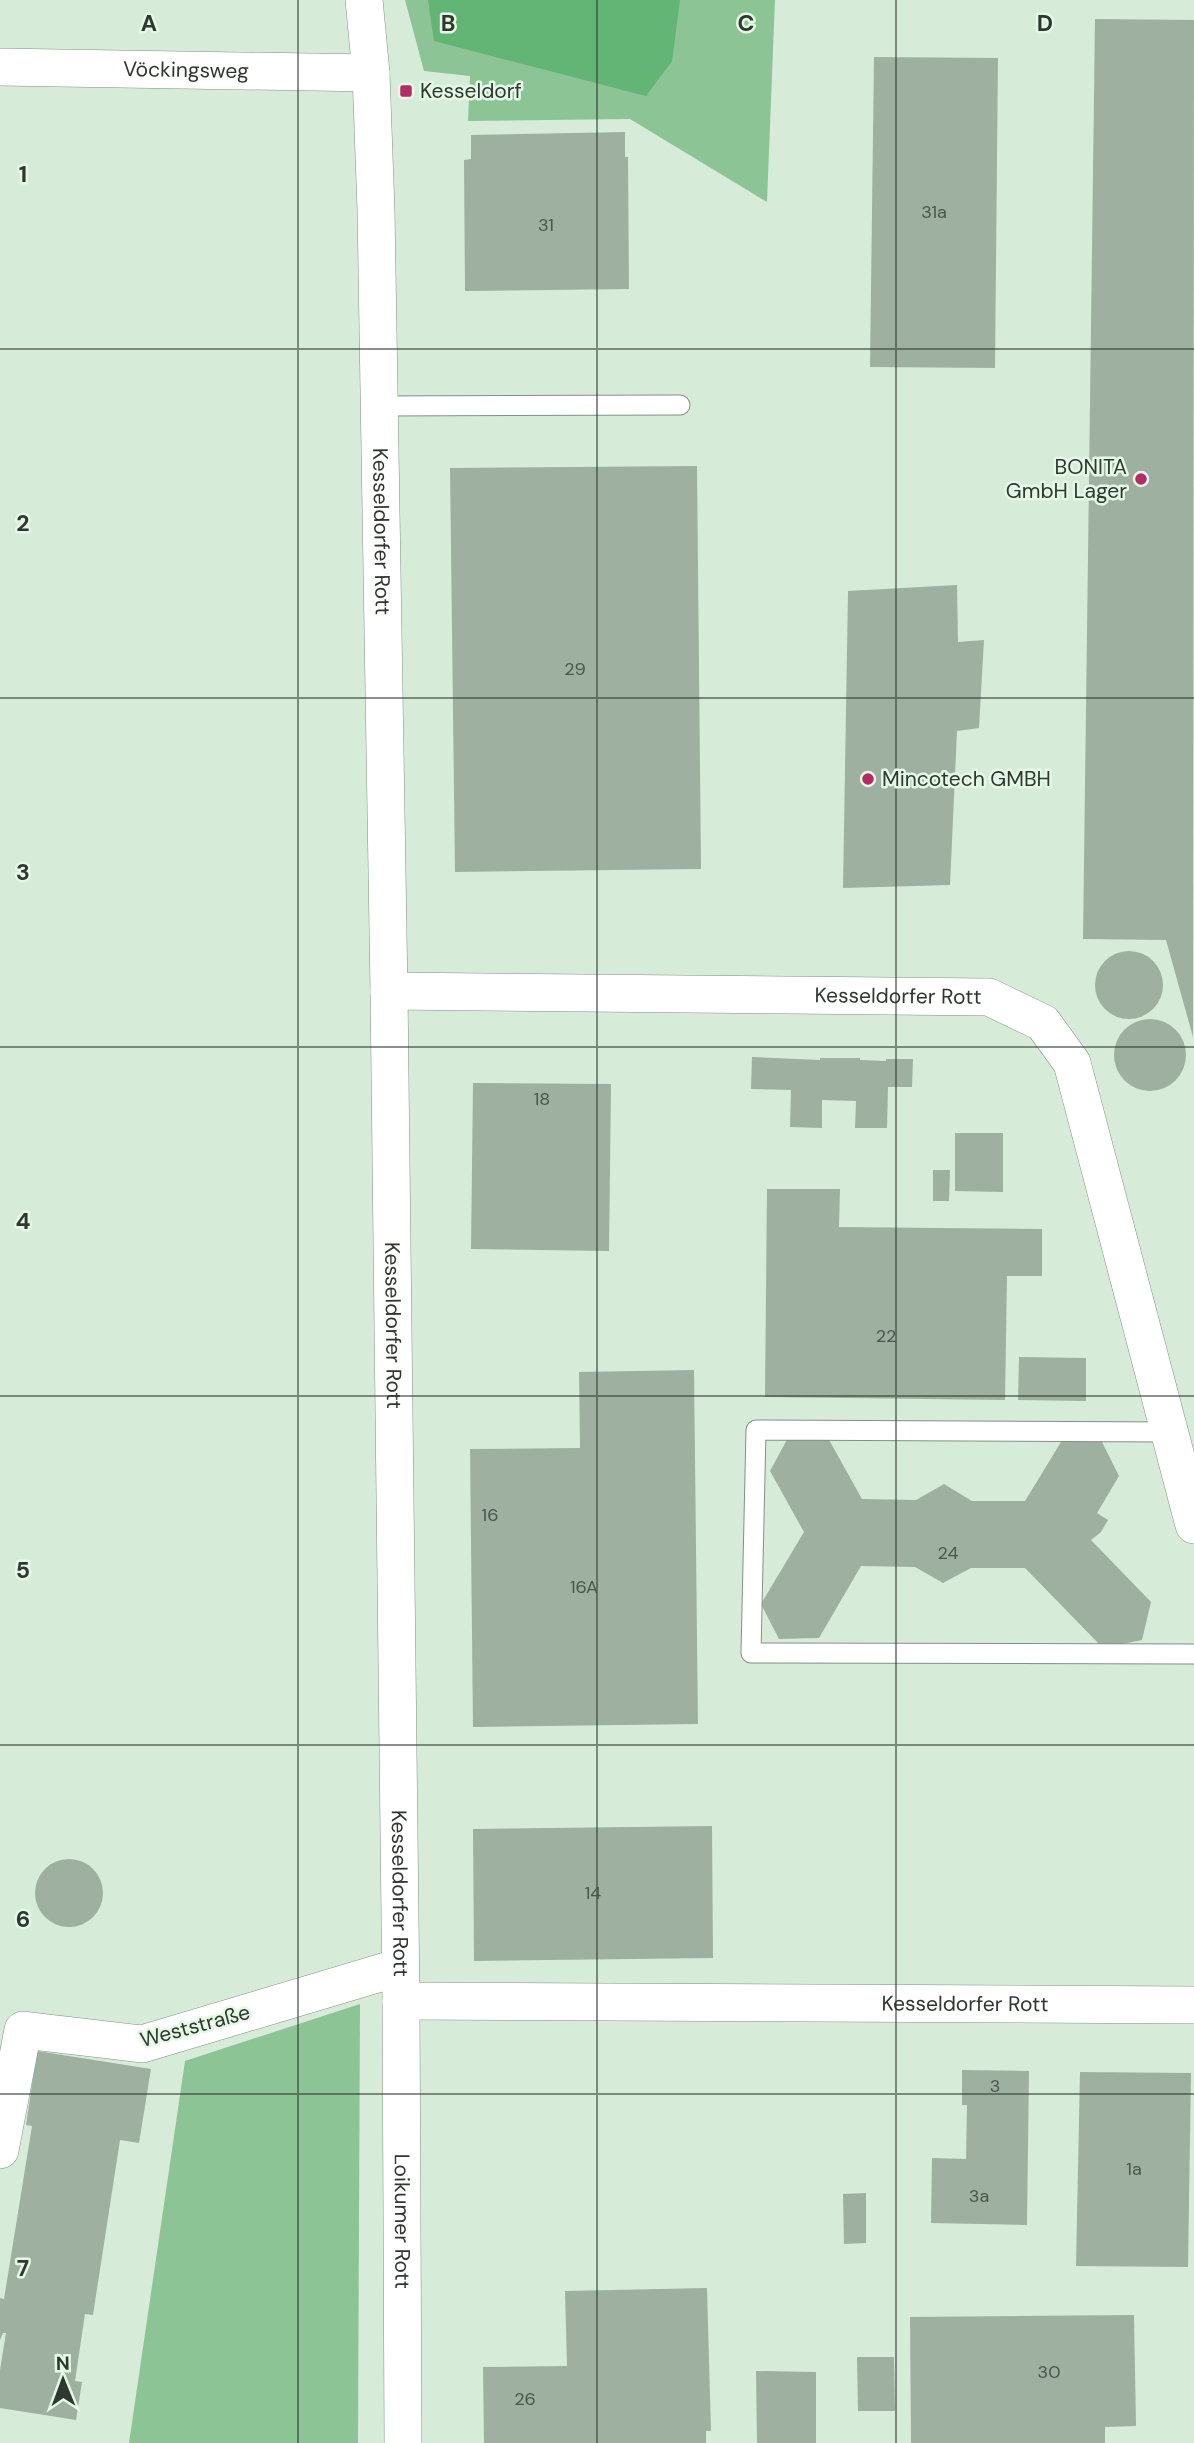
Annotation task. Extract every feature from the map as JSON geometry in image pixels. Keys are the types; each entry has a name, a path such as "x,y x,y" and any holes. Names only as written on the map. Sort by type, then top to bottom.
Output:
{"street":[{"name":"Kesseldorfer Rott","path":"364,0 371,73 376,210 401,1984 1194,2005"},
{"name":"Vöckingsweg","path":"0,67 371,73"},
{"name":"Kesseldorfer Rott","path":"389,991 989,997 1043,1023 1072,1063 1194,1525"},
{"name":"Weststraße","path":"0,2150 23,2030 142,2044 401,1984"},
{"name":"Loikumer Rott","path":"401,1984 403,2443"}],"lane":[{"path":"379,406 680,405"},
{"path":"1170,1432 756,1430 751,1653 1194,1654"}],"shaded area":[{"path":"405,0 775,0 767,202 630,119 468,121 470,76 424,71"},
{"path":"428,0 680,0 672,61 646,96 434,41"},
{"path":"360,2004 358,2443 129,2443 185,2061"}],"building":[{"name":"BONITA GmbH Lager","path":"1095,19 1194,20 1193,1037 1166,940 1083,939"},
{"path":"874,57 998,58 995,368 870,367"},
{"path":"625,132 625,157 628,157 629,289 465,291 464,160 471,159 471,135"},
{"path":"697,466 701,869 455,872 450,468"},
{"path":"957,585 958,642 984,640 979,728 957,731 950,885 843,888 848,591"},
{"path":"1129,951 1142,954 1153,961 1160,972 1163,985 1160,998 1153,1009 1142,1016 1129,1019 1116,1016 1105,1009 1098,998 1095,985 1098,972 1105,961 1116,954"},
{"path":"1150,1019 1170,1025 1180,1035 1186,1055 1180,1075 1170,1085 1150,1091 1130,1085 1120,1075 1114,1055 1120,1035 1130,1025"},
{"path":"752,1057 820,1060 860,1058 886,1061 913,1059 912,1087 888,1087 887,1128 855,1128 856,1101 822,1100 822,1128 790,1127 791,1090 751,1089"},
{"path":"473,1083 611,1084 609,1251 471,1249"},
{"path":"955,1133 1003,1133 1003,1192 955,1191"},
{"path":"933,1170 950,1170 949,1201 933,1201"},
{"path":"767,1189 840,1189 839,1227 1042,1229 1042,1276 1007,1276 1005,1400 765,1397"},
{"path":"1019,1357 1086,1358 1086,1401 1018,1400"},
{"path":"694,1370 698,1724 473,1727 470,1449 580,1448 579,1372"},
{"path":"789,1436 828,1438 862,1499 916,1500 944,1484 972,1501 1025,1501 1061,1442 1101,1440 1119,1476 1097,1513 1108,1520 1101,1532 1091,1540 1151,1602 1142,1640 1103,1648 1025,1568 971,1568 943,1583 915,1567 861,1566 819,1638 779,1639 761,1604 804,1532 770,1471"},
{"path":"712,1826 713,1958 474,1961 473,1829"},
{"path":"69,1859 82,1862 93,1869 100,1880 103,1893 100,1906 93,1917 82,1924 69,1927 56,1924 45,1917 38,1906 35,1893 38,1880 45,1869 56,1862"},
{"path":"37,2051 151,2069 139,2143 120,2140 93,2315 85,2314 75,2381 82,2382 76,2420 0,2408 0,2370 6,2333 3,2333 0,2340 0,2298 4,2299 32,2126 26,2125"},
{"path":"962,2070 1029,2071 1027,2225 931,2223 932,2158 966,2159 967,2105 962,2105"},
{"path":"1080,2072 1191,2073 1188,2267 1076,2266"},
{"path":"866,2193 866,2243 844,2244 843,2194"},
{"path":"707,2288 711,2431 706,2431 706,2443 484,2443 483,2367 567,2366 565,2291"},
{"path":"1134,2315 1136,2426 1105,2427 1105,2443 911,2443 910,2317"},
{"path":"857,2357 894,2357 895,2411 858,2411"},
{"path":"756,2371 816,2372 816,2443 757,2443"}],"place":[{"name":"Kesseldorf","path":"406,91"},
{"name":"BONITA GmbH Lager","path":"1141,479"},
{"name":"Mincotech GMBH","path":"868,779"}]}
